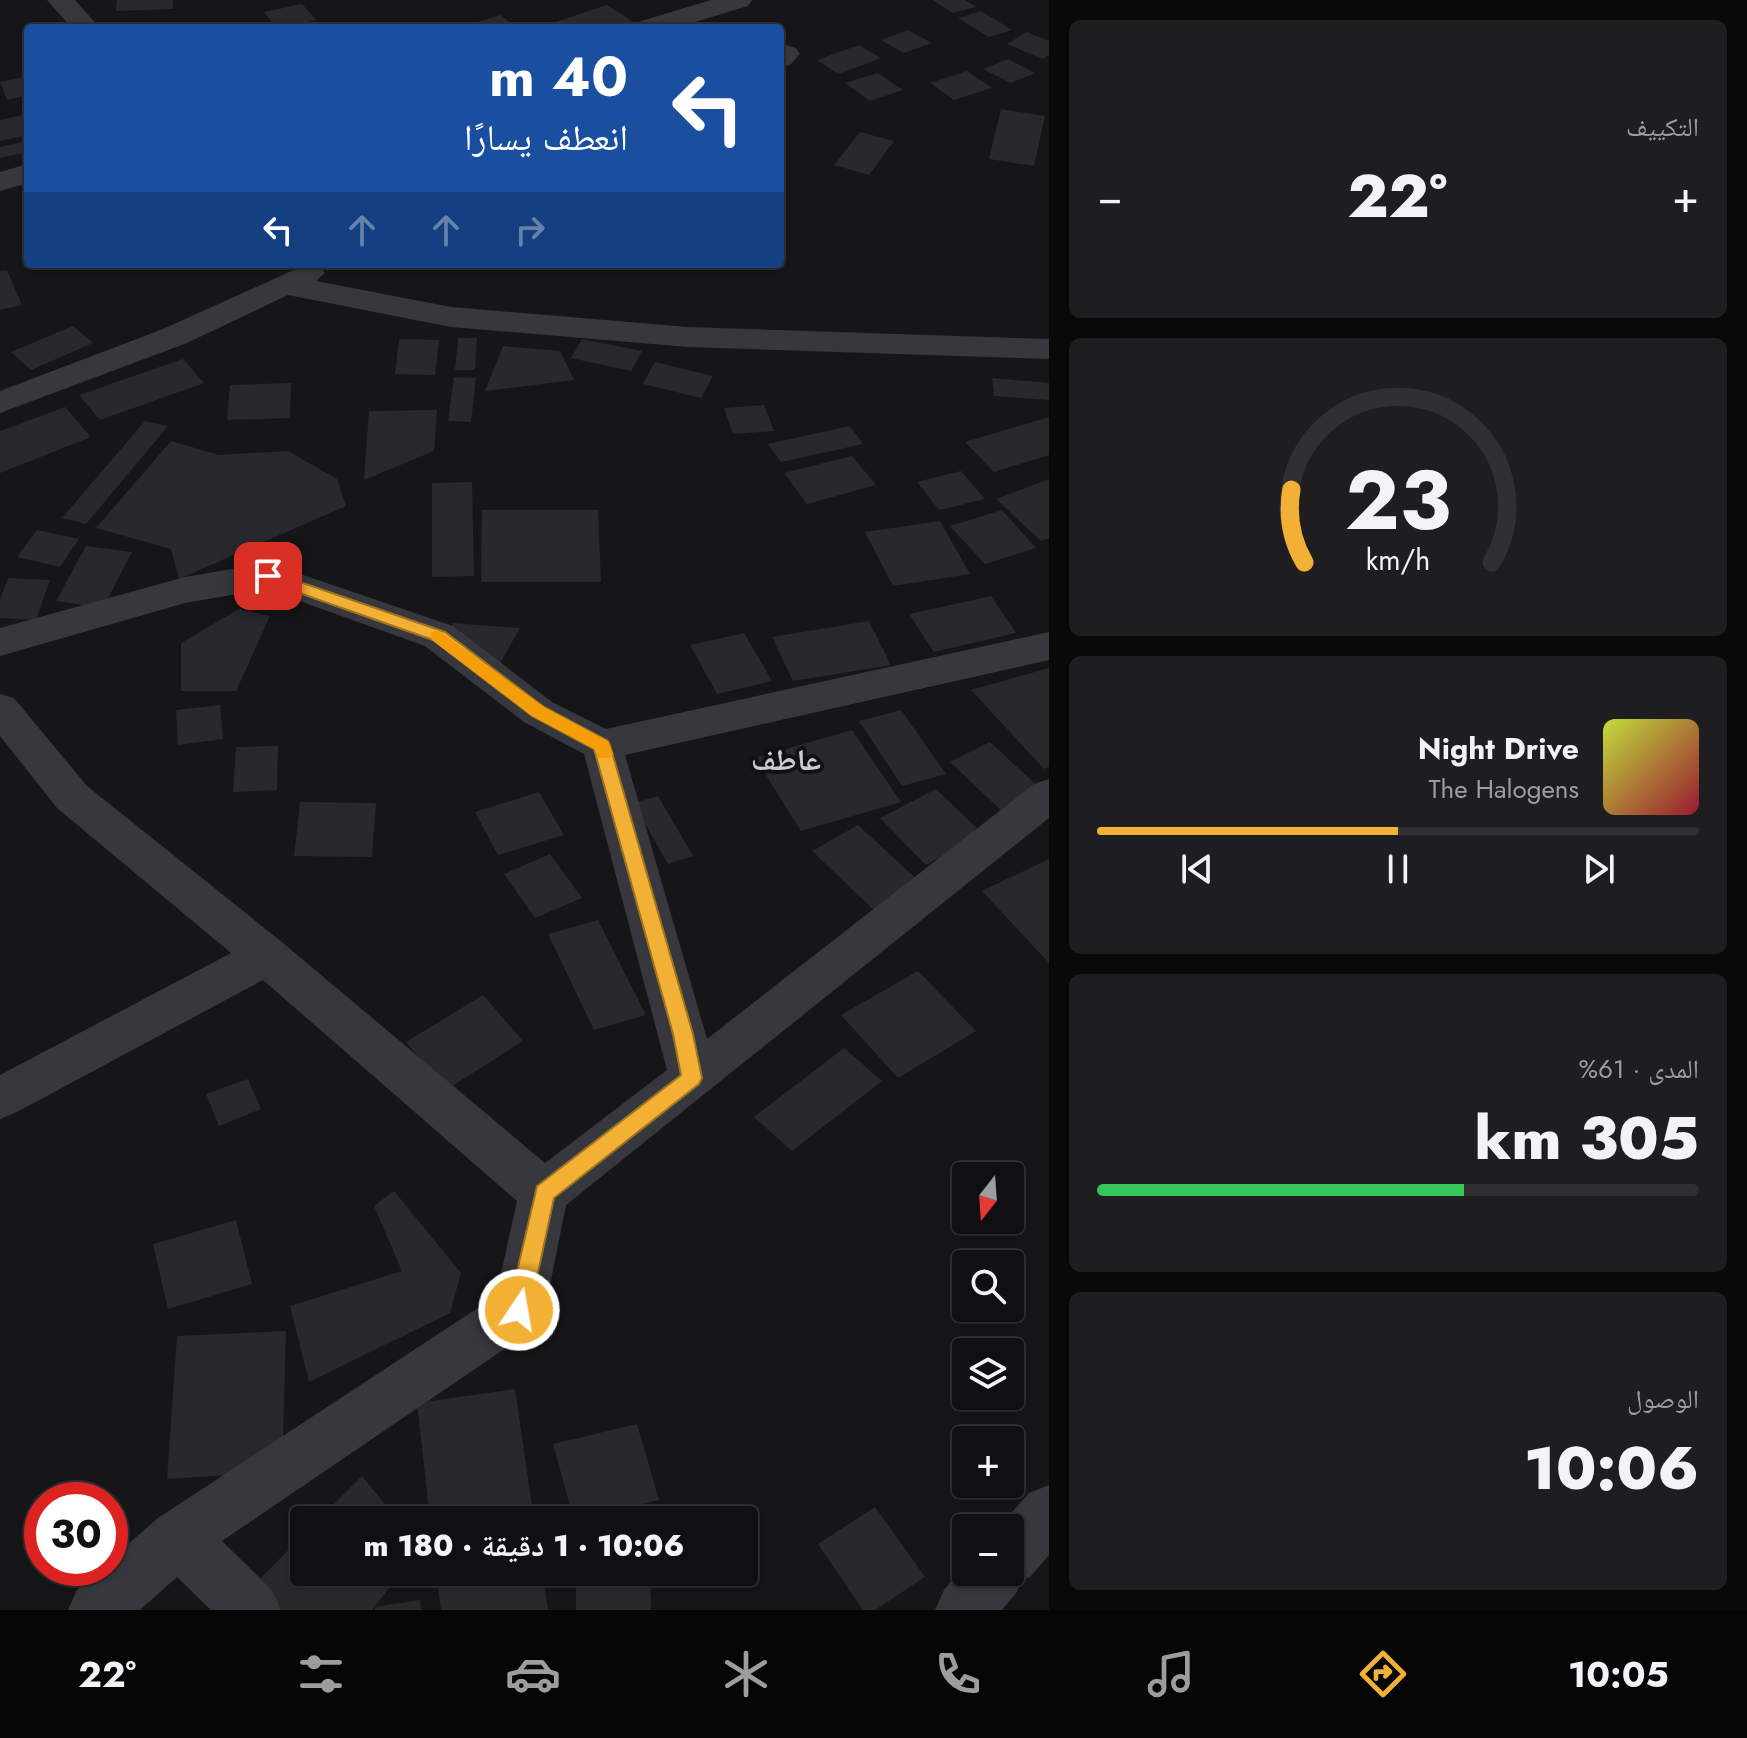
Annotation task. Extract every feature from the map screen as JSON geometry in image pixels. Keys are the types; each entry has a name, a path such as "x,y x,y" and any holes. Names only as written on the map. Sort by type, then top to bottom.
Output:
{"street":[{"path":"60,0 83,24"},
{"path":"659,24 739,0"},
{"path":"704,9 731,24"},
{"path":"0,182 24,174"},
{"path":"0,403 175,336 320,268"},
{"path":"285,285 451,317 688,337 1049,349"},
{"path":"0,642 185,590 268,576 439,636 538,712 602,745 1049,646"},
{"path":"0,708 72,797 267,956 544,1193"},
{"path":"602,745 683,1034 692,1078"},
{"path":"97,1610 178,1538 519,1310 544,1193 1049,795"},
{"path":"0,1098 267,956"},
{"path":"1024,1541 1049,1513"},
{"path":"178,1538 252,1610"},
{"path":"964,1610 985,1586"}],"building":[{"path":"117,0 173,0 173,9 116,11"},
{"path":"933,0 965,0 976,7 953,13"},
{"path":"302,4 316,20 274,24 264,12"},
{"path":"607,5 632,21 623,24 550,24"},
{"path":"981,11 1012,30 989,37 958,18"},
{"path":"500,15 512,24 471,24"},
{"path":"908,30 932,43 904,53 881,40"},
{"path":"1027,32 1049,41 1049,55 1042,59 1007,44"},
{"path":"859,45 881,58 838,74 817,60"},
{"path":"1008,59 1035,73 1011,83 983,69"},
{"path":"967,71 992,88 954,100 930,83"},
{"path":"878,73 903,90 870,101 845,83"},
{"path":"24,77 24,96 7,100 0,82"},
{"path":"1001,109 1045,116 1034,166 989,159"},
{"path":"24,115 24,136 0,141 0,120"},
{"path":"860,132 894,141 869,175 834,165"},
{"path":"24,142 24,153 0,158 0,147"},
{"path":"7,270 22,305 0,310 0,271"},
{"path":"73,326 93,343 31,370 11,352"},
{"path":"458,338 477,338 475,370 455,370"},
{"path":"399,339 439,340 435,375 395,374"},
{"path":"582,339 642,351 631,371 571,358"},
{"path":"503,346 560,351 574,380 485,391"},
{"path":"183,359 204,383 100,420 79,395"},
{"path":"655,362 713,376 701,398 643,384"},
{"path":"454,377 476,378 471,422 448,421"},
{"path":"992,378 1049,383 1049,400 994,396"},
{"path":"291,383 290,418 227,420 230,385"},
{"path":"764,405 774,431 733,434 724,408"},
{"path":"65,407 91,437 0,473 0,431"},
{"path":"437,410 434,451 364,480 369,411"},
{"path":"1049,417 1049,455 994,472 965,442"},
{"path":"145,421 168,426 86,524 62,518"},
{"path":"850,426 863,444 781,462 768,444"},
{"path":"171,441 219,455 288,451 337,479 346,506 179,579 171,549 96,528"},
{"path":"852,456 876,485 807,504 784,473"},
{"path":"961,471 985,499 939,510 917,482"},
{"path":"1049,479 1049,538 1041,541 996,499"},
{"path":"472,482 474,576 432,577 432,483"},
{"path":"482,510 598,510 601,582 481,582"},
{"path":"1002,510 1036,548 985,564 950,526"},
{"path":"940,521 970,574 893,586 865,532"},
{"path":"37,530 79,539 60,567 17,557"},
{"path":"86,546 132,552 103,608 56,601"},
{"path":"8,578 50,580 36,620 0,618 0,600"},
{"path":"991,596 1016,633 934,652 909,614"},
{"path":"239,609 270,616 236,691 181,691 181,643"},
{"path":"869,621 891,665 793,681 772,637"},
{"path":"452,623 520,628 499,665 460,671"},
{"path":"744,633 772,681 717,694 690,645"},
{"path":"1049,668 1049,767 1044,769 971,690"},
{"path":"220,705 223,739 178,745 176,710"},
{"path":"901,710 946,774 902,786 859,721"},
{"path":"852,730 901,802 801,831 755,758"},
{"path":"990,742 1045,793 1005,814 950,762"},
{"path":"278,746 277,790 233,792 236,747"},
{"path":"936,789 983,834 926,865 880,818"},
{"path":"539,792 564,835 498,855 475,812"},
{"path":"658,796 693,856 668,864 633,803"},
{"path":"300,802 376,803 372,857 294,856"},
{"path":"858,825 923,885 877,913 812,851"},
{"path":"550,854 582,898 535,918 504,874"},
{"path":"1049,859 1049,963 982,891"},
{"path":"598,920 646,1015 594,1030 548,934"},
{"path":"918,971 976,1031 898,1078 841,1015"},
{"path":"483,995 523,1041 446,1090 406,1042"},
{"path":"844,1048 882,1081 792,1151 754,1117"},
{"path":"248,1079 261,1109 219,1126 206,1094"},
{"path":"394,1191 461,1273 450,1313 309,1382 290,1306 402,1271 374,1206"},
{"path":"236,1220 252,1284 168,1309 153,1244"},
{"path":"286,1331 282,1472 167,1479 177,1336"},
{"path":"515,1389 532,1506 428,1506 417,1403"},
{"path":"637,1424 659,1500 634,1506 570,1506 553,1444"},
{"path":"362,1476 387,1506 332,1506"},
{"path":"875,1507 925,1577 875,1610 863,1610 818,1544"},
{"path":"290,1548 290,1586 391,1586 372,1610 270,1610 249,1590"},
{"path":"438,1586 544,1586 548,1610 441,1610"},
{"path":"576,1586 650,1586 651,1610 576,1610"},
{"path":"420,1600 421,1610 375,1610 375,1607"}],"slow traffic":[{"path":"438,636 538,712 602,745 604,754"}],"district":[{"name":"عاطف","path":"786,760"}],"route":[{"path":"268,576 439,636 538,712 602,745 683,1034 692,1078 544,1193 519,1310"}]}
